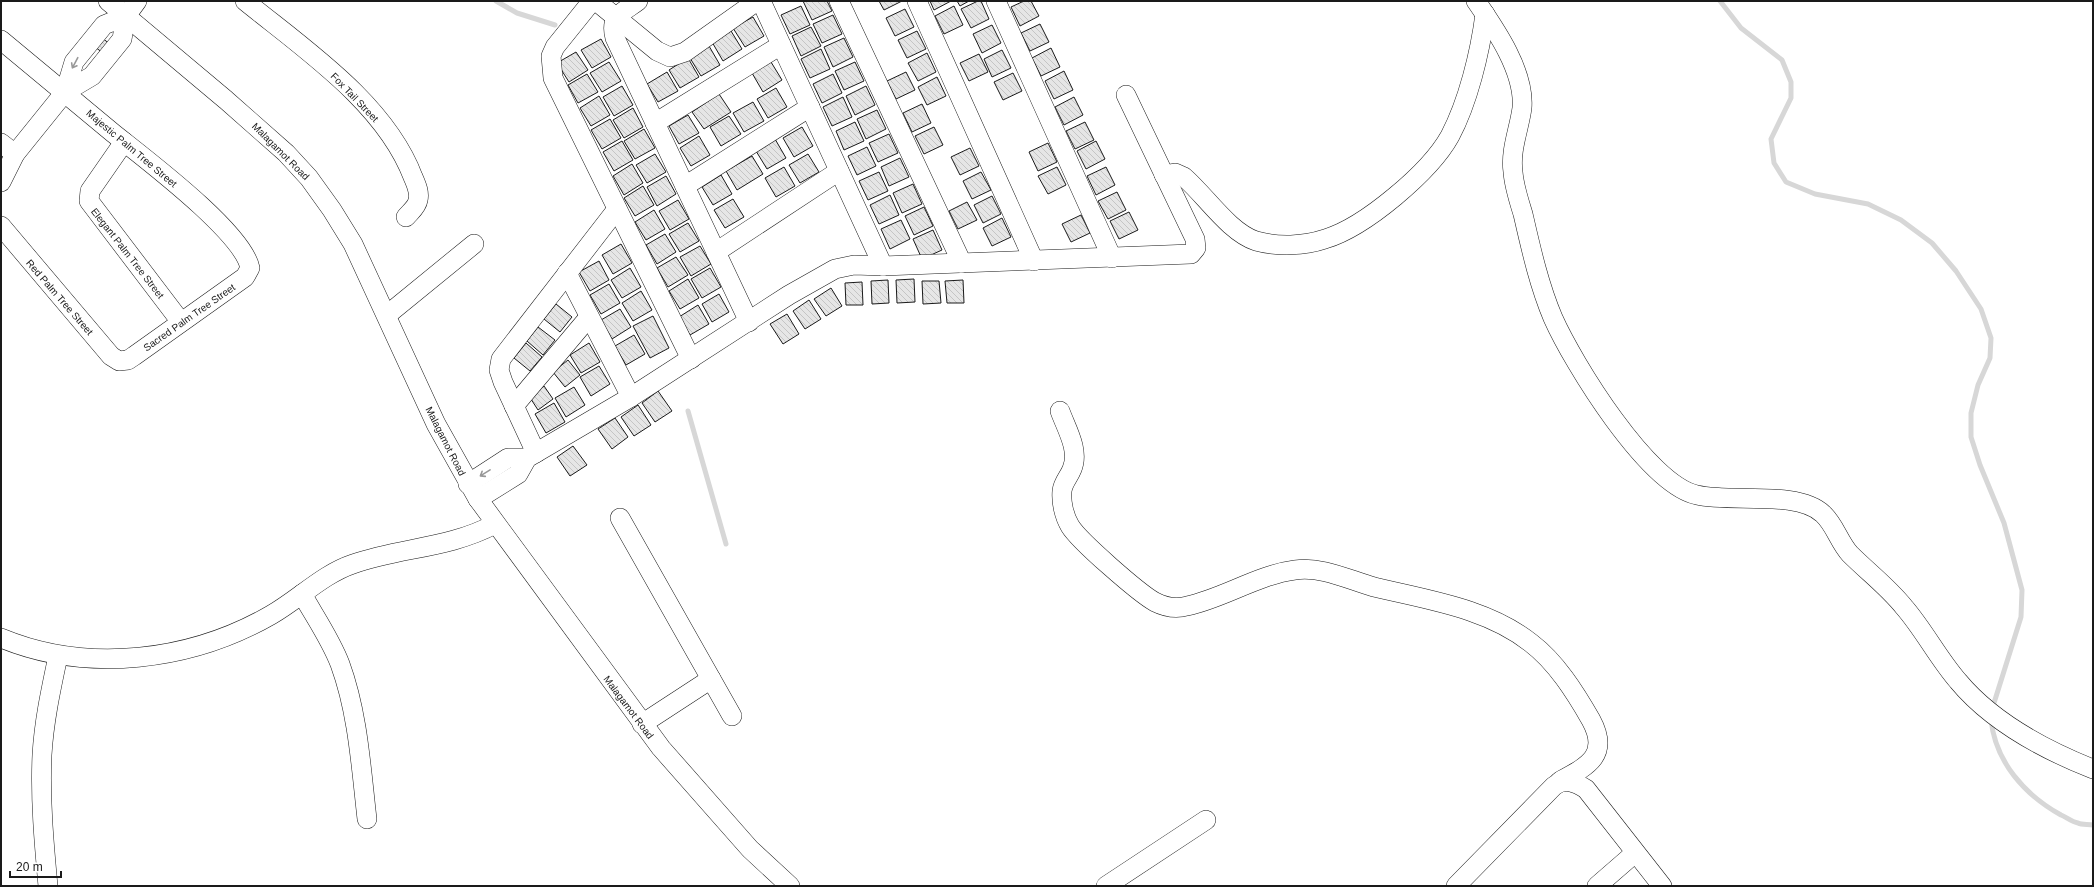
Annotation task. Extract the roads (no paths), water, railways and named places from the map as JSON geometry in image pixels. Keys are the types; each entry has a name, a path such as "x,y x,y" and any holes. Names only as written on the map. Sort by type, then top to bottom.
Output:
{"street":[{"name":"Malagamot Road","path":"108,1 131,8 286,153 309,178 332,210 353,244 436,424 473,491 495,524 642,724 702,796 750,849 790,886"},
{"name":"Fox Tail Street","path":"245,1 319,61 352,91 392,138 409,167 417,188 418,200 415,208 406,217"},
{"path":"592,1 555,47 551,56 558,89 691,359"},
{"path":"596,1 657,51 670,57 685,52 757,1"},
{"path":"638,1 616,17 613,30 615,38 749,322"},
{"path":"761,1 883,266"},
{"path":"839,1 962,263"},
{"path":"917,1 1034,261"},
{"path":"996,1 1112,258"},
{"path":"1,182 8,149 65,92 74,62 104,25 131,8"},
{"path":"1164,175 1175,173 1184,177 1238,230 1256,241 1282,245 1306,244 1326,239 1349,228 1379,210 1435,159 1450,136 1482,42 1480,8"},
{"path":"1480,8 1515,67 1519,81 1522,95 1522,110 1512,153 1513,173 1542,287 1563,338 1583,374 1615,422 1668,480 1682,490 1696,495 1716,497 1793,501 1809,504 1818,510 1832,525 1849,553 1884,584 1906,608 1959,682 1982,705 2007,724 2036,742 2070,760 2093,769"},
{"name":"Majestic Palm Tree Street","path":"1,40 194,199 238,247 249,263 250,268"},
{"path":"655,124 781,45"},
{"path":"473,491 518,474 531,455 631,397 789,295 835,269 854,265 883,266 1187,256 1196,248 1195,239 1126,95"},
{"path":"685,186 810,107"},
{"name":"Elegant Palm Tree Street","path":"124,142 90,190 89,201 181,322"},
{"path":"716,252 840,172"},
{"path":"531,455 514,406 499,370 501,359 617,209"},
{"name":"Red Palm Tree Street","path":"1,226 111,356 114,359 123,361"},
{"path":"386,314 474,244"},
{"name":"Sacred Palm Tree Street","path":"123,361 134,356 245,277 250,268"},
{"path":"567,273 631,397"},
{"path":"514,406 589,317"},
{"path":"1060,411 1073,444 1074,459 1072,469 1062,491 1065,514 1070,527 1080,538 1141,592 1156,603 1172,608 1187,606 1267,576 1296,570 1316,570 1375,587 1431,599 1476,614 1506,627 1531,643 1556,668 1577,696 1592,723 1598,738 1597,751 1588,766 1560,781 1456,886"},
{"path":"620,518 732,716"},
{"path":"1,638 58,656 96,659 132,659 192,648 220,640 251,626 328,576 352,564 454,541 474,535 495,524"},
{"path":"302,594 339,662 349,690 356,727 367,819"},
{"path":"48,886 42,818 42,755 46,712 58,656"},
{"path":"642,724 712,679"},
{"path":"1560,781 1578,783 1586,789 1662,886"},
{"path":"1106,886 1206,820"},
{"path":"1597,886 1635,853"}],"waterway":[{"path":"496,1 517,13 555,25"},
{"path":"1720,1 1741,28 1782,60 1791,82 1791,98 1771,139 1774,163 1786,182 1815,194 1868,204 1901,220 1932,243 1956,271 1981,309 1991,338 1990,358 1978,385 1971,413 1971,437 1980,465 2004,523 2022,590 2021,617 1994,703"},
{"path":"688,411 726,544"},
{"path":"1991,719 1994,735 2005,763 2024,787 2035,798 2071,821 2093,825"}]}
